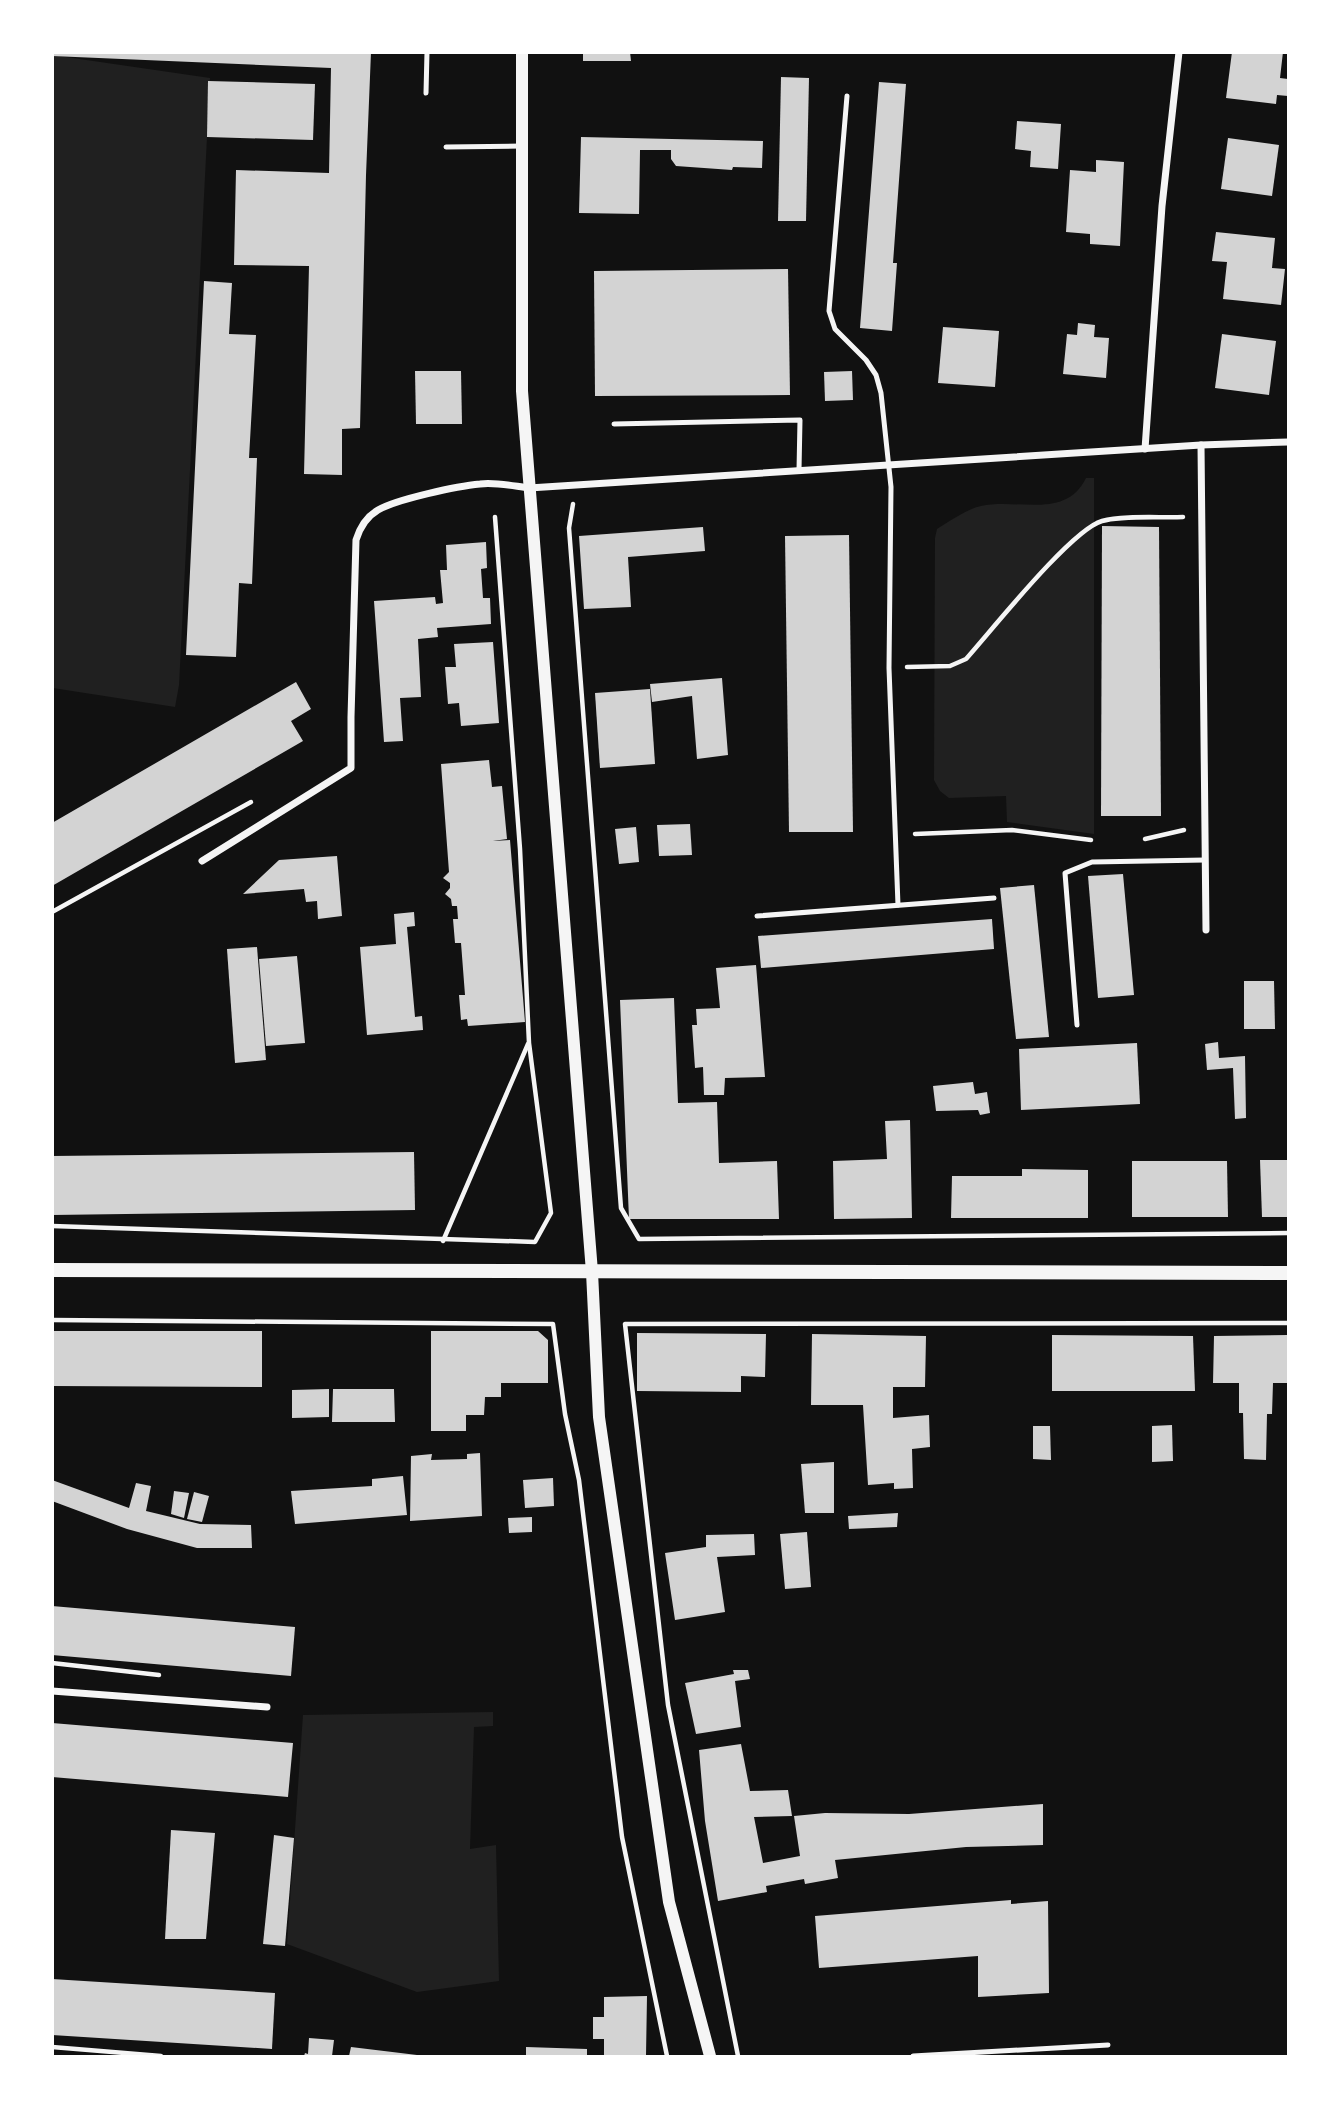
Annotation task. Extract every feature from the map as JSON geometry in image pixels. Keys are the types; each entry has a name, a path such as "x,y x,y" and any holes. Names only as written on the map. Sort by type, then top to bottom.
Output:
{"main road":[{"path":"52,1270 1289,1273"}],"street":[{"path":"522,52 522,391 592,1272 599,1417 669,1902 710,2056"},
{"path":"1144,449 1162,206 1179,52"},
{"path":"202,861 351,768 356,540 359,528 367,519 387,506 482,483 529,488 1201,444 1289,442"},
{"path":"1201,444 1206,930"},
{"path":"52,1691 267,1707"}],"lane":[{"path":"426,93 427,52"},
{"path":"847,96 829,311 835,329 866,360 876,375 881,393 891,486 889,668 898,905"},
{"path":"446,146 521,146"},
{"path":"614,424 800,420 799,470"},
{"path":"1077,1025 1065,873 1092,862 1205,860"},
{"path":"757,916 994,898"},
{"path":"913,2056 1108,2045"}],"path":[{"path":"573,502 569,528 621,1208 639,1239 1289,1233"},
{"path":"889,668 950,666 967,659 1062,551 1092,524 1105,520 1202,516"},
{"path":"52,1226 535,1242 551,1213 529,1043 520,849 495,517"},
{"path":"52,912 253,801"},
{"path":"1138,841 1205,825"},
{"path":"894,835 1012,830 1102,841"},
{"path":"443,1241 529,1043"},
{"path":"52,1320 553,1324 565,1414 579,1480 622,1838 667,2056"},
{"path":"738,2056 668,1705 625,1324 1289,1323"},
{"path":"52,2047 160,2056"}],"shaded area":[{"path":"52,55 210,78 179,685 175,707 53,688"},
{"path":"1086,478 1094,478 1094,834 1007,822 1006,796 949,798 940,791 934,780 937,529 964,512 981,506 1040,505 1066,499 1077,491"},
{"path":"493,1712 493,1726 474,1727 470,1849 496,1845 499,1981 417,1992 287,1944 303,1715"}],"building":[{"path":"52,52 371,52 360,428 342,429 342,475 304,474 309,266 234,265 236,170 329,173 331,68 52,56"},
{"path":"583,52 630,52 631,61 583,61"},
{"path":"1232,52 1283,52 1280,78 1288,79 1288,96 1277,95 1276,104 1226,98"},
{"path":"781,77 809,78 806,221 778,221"},
{"path":"208,81 315,84 313,140 207,137"},
{"path":"879,82 906,84 893,263 897,263 892,331 860,328"},
{"path":"1017,121 1061,124 1058,169 1030,167 1031,151 1015,149"},
{"path":"581,137 763,141 762,168 733,167 732,170 676,166 671,159 671,150 640,150 639,214 579,213"},
{"path":"1228,138 1279,145 1272,196 1221,189"},
{"path":"1096,160 1124,162 1120,246 1090,244 1090,234 1066,232 1070,170 1096,172"},
{"path":"1216,232 1275,238 1272,268 1285,269 1281,305 1223,299 1227,262 1212,261"},
{"path":"788,269 790,395 595,396 594,271"},
{"path":"204,281 232,283 229,334 256,335 249,458 257,458 252,584 239,583 236,657 186,655"},
{"path":"1078,323 1095,325 1094,337 1109,338 1106,378 1063,374 1067,334 1077,335"},
{"path":"943,327 999,331 995,387 938,383"},
{"path":"1222,334 1276,341 1269,395 1215,388"},
{"path":"415,371 461,371 462,424 416,424"},
{"path":"852,371 853,400 825,401 824,372"},
{"path":"1102,526 1159,527 1161,816 1101,816"},
{"path":"703,527 705,551 628,557 631,607 584,609 579,536"},
{"path":"849,535 853,832 789,832 785,536"},
{"path":"486,542 487,568 481,569 483,598 490,598 491,624 437,628 438,637 418,639 421,697 400,698 403,741 384,742 374,601 435,597 436,604 443,603 440,570 447,570 446,545"},
{"path":"493,642 499,723 461,726 459,703 448,704 445,667 456,667 454,644"},
{"path":"722,678 728,755 697,759 692,696 652,702 650,684"},
{"path":"296,682 311,709 291,721 303,741 52,886 52,823"},
{"path":"650,689 655,764 600,768 595,693"},
{"path":"489,760 492,787 502,786 507,839 493,841 510,840 525,1022 468,1026 467,1019 461,1020 459,995 465,995 461,943 455,943 453,919 458,919 457,906 452,906 451,899 445,894 450,883 443,878 449,872 441,764"},
{"path":"690,824 692,855 659,856 657,825"},
{"path":"636,827 639,862 619,864 615,829"},
{"path":"337,856 342,916 318,919 317,901 306,902 304,889 243,894 279,860"},
{"path":"1123,874 1134,995 1098,998 1088,876"},
{"path":"1034,885 1049,1037 1016,1039 1000,888"},
{"path":"414,912 415,926 407,927 415,1017 422,1016 423,1030 367,1035 360,947 396,944 394,914"},
{"path":"992,919 994,949 761,968 758,936"},
{"path":"257,947 266,1060 235,1063 227,949"},
{"path":"297,956 305,1043 266,1046 259,959"},
{"path":"756,965 765,1077 725,1078 724,1095 704,1095 703,1067 695,1068 692,1025 697,1025 696,1009 720,1008 716,968"},
{"path":"1244,981 1274,981 1275,1029 1244,1029"},
{"path":"674,998 678,1103 717,1102 719,1163 777,1161 779,1219 629,1219 620,1000"},
{"path":"1218,1042 1219,1058 1245,1056 1246,1118 1235,1119 1233,1068 1207,1070 1205,1044"},
{"path":"1137,1043 1140,1104 1021,1110 1019,1049"},
{"path":"973,1082 975,1094 987,1092 990,1113 980,1115 978,1110 936,1111 933,1086"},
{"path":"910,1120 912,1218 834,1219 833,1161 887,1159 885,1121"},
{"path":"414,1152 415,1210 52,1215 52,1156"},
{"path":"1260,1160 1288,1160 1288,1217 1262,1217"},
{"path":"1132,1161 1227,1161 1228,1217 1132,1217"},
{"path":"1022,1169 1088,1170 1088,1218 951,1218 952,1176 1022,1176"},
{"path":"52,1331 262,1331 262,1387 52,1386"},
{"path":"431,1331 538,1331 548,1340 548,1383 501,1383 501,1397 485,1397 484,1415 466,1415 466,1431 431,1431"},
{"path":"637,1333 766,1334 765,1377 741,1376 741,1392 637,1391"},
{"path":"812,1334 926,1336 925,1387 893,1387 893,1418 929,1415 930,1447 912,1449 913,1488 894,1489 894,1483 868,1485 863,1405 811,1405"},
{"path":"1052,1335 1193,1336 1195,1391 1052,1391"},
{"path":"1288,1335 1288,1383 1273,1383 1272,1414 1267,1414 1266,1460 1244,1459 1239,1383 1213,1383 1214,1336"},
{"path":"329,1389 329,1417 292,1418 292,1390"},
{"path":"333,1389 394,1389 395,1422 332,1422"},
{"path":"1172,1425 1173,1461 1152,1462 1152,1426"},
{"path":"1033,1426 1050,1426 1051,1460 1033,1459"},
{"path":"480,1453 482,1516 410,1521 411,1456 432,1454 431,1460 467,1459 467,1454"},
{"path":"834,1462 834,1513 805,1513 801,1464"},
{"path":"403,1476 407,1515 295,1524 291,1491 372,1486 372,1479"},
{"path":"553,1478 554,1506 525,1508 523,1480"},
{"path":"52,1480 129,1508 136,1483 151,1486 146,1511 200,1524 251,1525 252,1548 197,1548 127,1529 52,1501"},
{"path":"174,1491 189,1493 184,1518 171,1514"},
{"path":"194,1492 209,1496 202,1522 187,1519"},
{"path":"898,1513 897,1527 849,1529 848,1516"},
{"path":"532,1517 532,1532 509,1533 508,1518"},
{"path":"807,1532 811,1587 785,1589 780,1534"},
{"path":"754,1534 755,1555 717,1557 725,1612 675,1620 665,1553 706,1547 706,1535"},
{"path":"52,1606 295,1627 291,1676 52,1655"},
{"path":"733,1670 748,1670 750,1679 735,1681 741,1727 696,1734 685,1683 734,1674"},
{"path":"52,1723 293,1743 288,1797 52,1777"},
{"path":"741,1744 750,1791 788,1790 792,1816 754,1817 763,1863 800,1856 794,1816 825,1813 909,1814 1043,1804 1043,1845 966,1847 835,1860 838,1878 805,1884 804,1879 766,1886 767,1892 718,1901 705,1821 699,1750"},
{"path":"171,1830 215,1833 206,1939 165,1939"},
{"path":"274,1835 294,1838 285,1946 263,1944"},
{"path":"1011,1900 1011,1904 1048,1901 1049,1993 978,1997 978,1956 819,1968 815,1916"},
{"path":"52,1979 275,1993 272,2049 52,2035"},
{"path":"647,1996 646,2056 604,2056 604,2039 593,2039 593,2017 604,2017 604,1997"},
{"path":"309,2038 334,2040 332,2056 304,2056 305,2053 308,2054"},
{"path":"351,2047 417,2055 349,2056"},
{"path":"526,2047 587,2049 587,2056 526,2056"}]}
